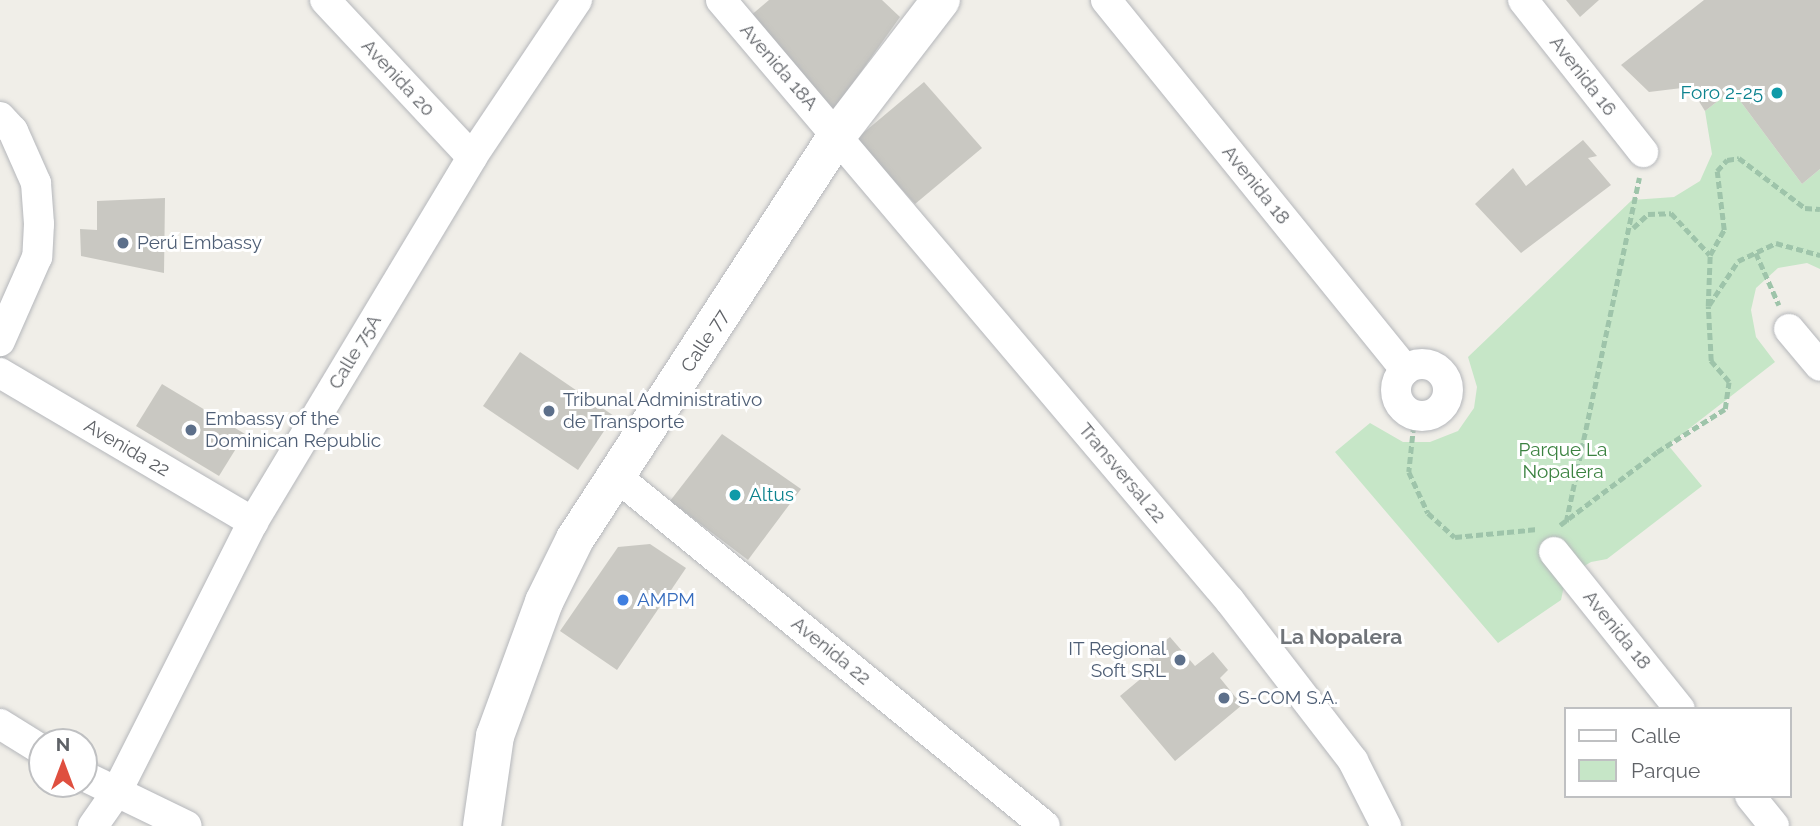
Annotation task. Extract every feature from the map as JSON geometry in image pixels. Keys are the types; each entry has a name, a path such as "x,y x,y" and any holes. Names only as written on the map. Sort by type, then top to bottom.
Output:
{"street":[{"name":"Avenida 20","path":"325,0 472,157"},
{"name":"Calle 75A","path":"93,826 115,794 253,522 472,157 577,0"},
{"name":"Avenida 18A","path":"721,0 838,134"},
{"name":"Calle 77","path":"482,826 495,736 544,602 575,539 838,134 941,0"},
{"name":"Avenida 18","path":"1106,0 1406,370"},
{"name":"Avenida 16","path":"1523,0 1643,152"},
{"path":"0,117 13,131 36,183 39,224 37,257 0,341"},
{"name":"Transversal 22","path":"838,134 1295,682 1353,761 1386,826"},
{"path":"1789,328 1820,366"},
{"path":"1432,366 1447,386 1438,410 1415,415 1397,399 1397,383 1406,370 1432,366"},
{"name":"Avenida 22","path":"0,373 253,522"},
{"name":"Avenida 22","path":"617,477 1045,826"},
{"name":"Avenida 18","path":"1549,535 1678,707"},
{"path":"0,724 28,741"},
{"path":"98,784 187,826"},
{"path":"1752,798 1774,826"}],"path":[{"path":"1566,524 1632,229 1643,152"},
{"path":"1415,415 1409,472 1427,513 1455,537 1549,535 1657,452 1726,409 1729,382 1711,361 1708,306 1710,256 1724,230 1717,171 1727,160 1739,158 1805,208 1820,209"},
{"path":"1632,229 1648,214 1671,213 1710,256"},
{"path":"1708,306 1738,261 1776,243 1820,255"},
{"path":"1756,253 1789,328"}],"green space":[{"name":"Parque La Nopalera","path":"1732,90 1802,184 1820,169 1820,269 1807,263 1778,268 1756,288 1751,310 1756,337 1775,362 1668,445 1702,486 1607,559 1591,562 1566,577 1561,600 1498,643 1335,452 1370,423 1403,442 1430,442 1458,431 1474,408 1477,387 1468,357 1632,200 1674,197 1700,181 1712,154 1705,111"}],"building":[{"path":"769,0 882,0 900,17 831,114 749,17"},
{"path":"1566,0 1599,0 1580,17"},
{"name":"Foro 2-25","path":"1704,0 1820,0 1820,169 1802,184 1732,90 1705,111 1695,95 1682,88 1649,92 1621,65"},
{"path":"924,82 982,148 915,204 856,139"},
{"path":"1583,140 1597,156 1588,158 1611,185 1521,253 1475,204 1513,168 1526,186"},
{"name":"Perú Embassy","path":"165,198 164,273 81,256 80,229 97,230 97,201"},
{"name":"Tribunal Administrativo de Transporte","path":"520,352 614,416 578,470 483,406"},
{"name":"Embassy of the Dominican Republic","path":"162,384 245,434 219,476 136,426"},
{"name":"Altus","path":"722,434 801,489 748,560 670,501"},
{"name":"AMPM","path":"650,544 686,568 617,670 560,631 618,547"},
{"path":"1170,637 1195,666 1213,652 1228,670 1220,678 1242,705 1175,761 1120,696 1156,666 1147,656"}],"place":[{"name":"Foro 2-25","path":"1777,93"},
{"name":"Perú Embassy","path":"123,243"},
{"name":"Tribunal Administrativo de Transporte","path":"549,411"},
{"name":"Embassy of the Dominican Republic","path":"191,430"},
{"name":"Altus","path":"735,495"},
{"name":"AMPM","path":"623,600"},
{"name":"IT Regional Soft SRL","path":"1180,660"},
{"name":"S-COM S.A.","path":"1224,698"}],"district":[{"name":"La Nopalera","path":"1341,637"}]}
